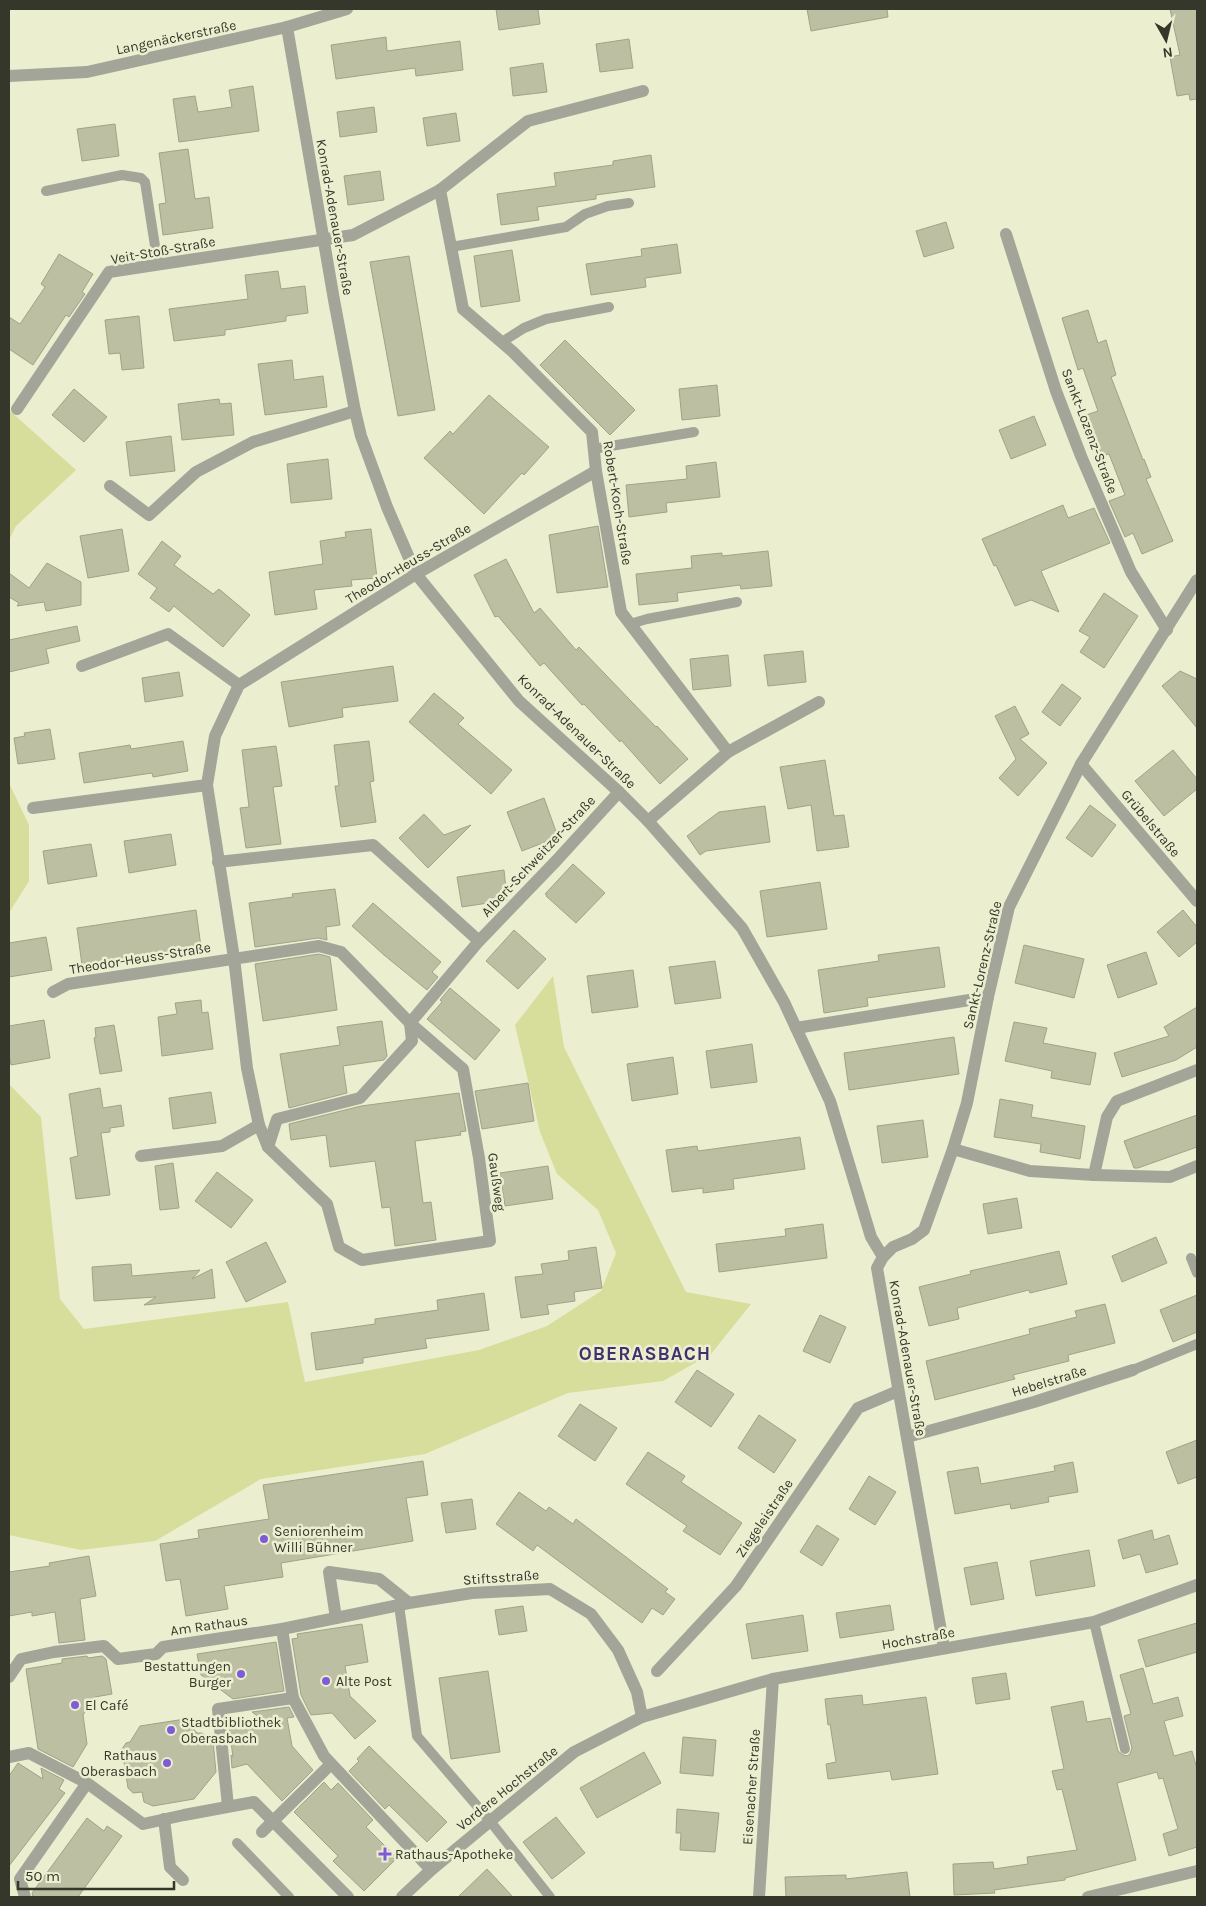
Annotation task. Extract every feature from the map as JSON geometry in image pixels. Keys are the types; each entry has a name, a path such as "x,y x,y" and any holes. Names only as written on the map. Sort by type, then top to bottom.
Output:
{"street":[{"name":"Langenäckerstraße","path":"9,76 87,72 287,27 347,9"},
{"name":"Konrad-Adenauer-Straße","path":"287,27 355,410 364,445 387,507 416,574 519,701 648,821 742,928 784,1002 830,1101 872,1237 883,1257 877,1268 944,1648"},
{"name":"Veit-Stoß-Straße","path":"17,409 109,272 353,235 440,190 528,121 643,91"},
{"name":"Robert-Koch-Straße","path":"440,190 463,309 502,342 592,432 596,471 621,612 728,752"},
{"name":"Sankt-Lozenz-Straße","path":"1006,234 1056,391 1081,456 1131,572 1166,630"},
{"path":"110,486 149,515 196,472 253,442 355,410"},
{"name":"Theodor-Heuss-Straße","path":"239,685 416,574 596,471"},
{"name":"Sankt-Lorenz-Straße","path":"883,1257 893,1247 912,1239 924,1230 967,1103 988,997 1009,907 1081,764 1197,580"},
{"path":"82,666 168,634 239,685 215,736 208,785 218,862 234,958 248,1068 259,1125 268,1147"},
{"path":"648,821 728,752 819,702"},
{"name":"Grübelstraße","path":"1081,764 1197,901"},
{"path":"33,808 208,785"},
{"name":"Albert-Schweitzer-Straße","path":"410,1024 479,941 619,792"},
{"path":"218,862 373,846 479,941"},
{"path":"234,958 319,946 341,952 410,1024 412,1041 360,1098 277,1119 268,1147"},
{"name":"Theodor-Heuss-Straße","path":"53,992 68,984 234,958"},
{"path":"796,1028 988,997"},
{"name":"Gaußweg","path":"268,1147 326,1204 339,1247 362,1260 490,1240 479,1158 462,1069 410,1024"},
{"path":"1094,1175 1107,1118 1117,1100 1197,1070"},
{"path":"141,1156 222,1146 259,1125"},
{"path":"953,1149 1030,1171 1094,1175 1170,1176 1197,1166"},
{"name":"Hebelstraße","path":"907,1437 1034,1402 1132,1370"},
{"name":"Ziegeleistraße","path":"657,1671 736,1586 858,1408 898,1391"},
{"path":"336,1618 329,1572 379,1579 404,1604"},
{"name":"Hochstraße","path":"642,1717 773,1679 1094,1622 1197,1585"},
{"name":"Stiftsstraße","path":"336,1618 472,1593 550,1589 591,1614 618,1650 637,1692 642,1717"},
{"name":"Am Rathaus","path":"9,1677 21,1659 54,1652 104,1646 118,1659 156,1654 163,1646 282,1629 336,1618"},
{"path":"282,1629 293,1698 324,1756 431,1870"},
{"name":"Eisenacher Straße","path":"759,1897 773,1679"},
{"path":"228,1806 218,1709 293,1698"},
{"name":"Vordere Hochstraße","path":"402,1897 431,1870 574,1752 642,1717"},
{"path":"9,1757 29,1754 87,1783 143,1824 254,1802 348,1897"},
{"path":"262,1832 331,1764"},
{"path":"25,1897 20,1879 87,1783"},
{"path":"164,1819 170,1867 183,1880"},
{"path":"1088,1897 1197,1871"}],"lane":[{"path":"46,191 122,175 141,178 145,182 158,265"},
{"path":"451,247 566,227 585,214 608,206 629,203"},
{"path":"502,342 524,328 546,319 609,307"},
{"path":"593,448 694,432"},
{"path":"630,624 737,602"},
{"path":"1191,1258 1197,1273"},
{"name":"Hebelstraße","path":"1132,1370 1197,1344"},
{"path":"404,1604 417,1736 490,1821 550,1897"},
{"path":"1094,1622 1125,1749"},
{"path":"237,1843 289,1897"}],"green space":[{"path":"9,410 76,470 16,526 9,540"},
{"path":"9,783 29,825 29,881 9,913"},
{"path":"553,976 564,1047 686,1292 751,1304 711,1354 663,1381 568,1393 425,1454 261,1479 155,1541 81,1550 9,1535 9,1084 41,1117 60,1299 84,1329 288,1302 305,1382 479,1350 547,1326 601,1291 616,1253 598,1210 557,1174 540,1132 515,1025"}],"building":[{"path":"496,9 538,9 540,24 499,30"},
{"path":"807,9 887,9 888,17 811,31"},
{"path":"1170,9 1197,9 1197,99 1190,100 1189,94 1177,96 1170,57 1180,55"},
{"path":"386,37 387,51 460,41 463,70 416,76 415,68 336,79 331,45"},
{"path":"629,39 633,68 600,72 596,44"},
{"path":"543,63 547,92 513,96 510,68"},
{"path":"253,86 259,131 179,142 173,99 195,96 198,112 232,107 229,90"},
{"path":"374,107 377,132 340,137 337,112"},
{"path":"456,113 460,141 427,146 423,118"},
{"path":"115,124 119,156 82,161 77,129"},
{"path":"188,149 195,199 209,197 213,228 163,235 159,204 166,203 159,153"},
{"path":"651,155 655,187 596,195 596,199 537,207 539,220 501,225 497,194 556,186 554,173 613,165 613,161"},
{"path":"380,171 384,200 348,205 344,176"},
{"path":"946,222 954,248 924,257 916,231"},
{"path":"677,244 681,273 645,278 646,287 591,295 586,264 642,256 641,249"},
{"path":"512,250 520,301 481,307 474,256"},
{"path":"59,254 93,274 82,292 85,294 69,317 66,315 33,365 9,349 9,317 20,324 45,287 41,284"},
{"path":"409,256 435,410 398,416 370,262"},
{"path":"278,271 281,289 305,286 308,313 286,316 286,321 225,330 225,335 174,341 169,309 248,299 245,275"},
{"path":"1088,310 1098,343 1106,340 1116,375 1111,377 1151,477 1146,479 1173,541 1142,554 1133,533 1125,537 1109,501 1125,495 1109,454 1102,456 1086,415 1098,411 1083,368 1078,370 1062,318"},
{"path":"139,316 144,368 122,370 120,353 109,354 105,320"},
{"path":"565,340 635,410 610,435 540,365"},
{"path":"292,360 294,380 323,376 327,407 265,415 258,364"},
{"path":"717,385 720,416 682,420 679,389"},
{"path":"74,389 107,417 84,442 52,415"},
{"path":"489,395 549,447 524,475 522,473 484,514 424,458 450,431 453,434"},
{"path":"219,399 220,404 231,403 234,435 182,440 178,404"},
{"path":"1034,416 1046,445 1011,459 999,430"},
{"path":"171,436 175,471 130,476 126,442"},
{"path":"328,459 332,499 291,503 287,464"},
{"path":"716,462 720,497 666,503 667,512 629,517 626,485 687,479 686,466"},
{"path":"1063,505 1068,518 1094,508 1110,543 1041,571 1059,612 1031,600 1015,606 982,539"},
{"path":"598,526 608,587 557,593 549,535"},
{"path":"122,529 129,571 88,578 80,536"},
{"path":"371,529 377,578 351,580 352,586 314,590 317,609 275,615 269,572 323,564 320,541 346,537 345,532"},
{"path":"162,541 181,556 174,565 213,594 219,589 250,615 223,647 174,606 169,612 150,598 157,588 138,574"},
{"path":"768,551 772,586 741,589 740,585 677,593 678,601 639,605 636,574 692,568 691,556 722,553 722,556"},
{"path":"506,559 534,613 540,608 576,650 579,647 688,759 660,784 621,740 620,742 584,704 582,705 544,663 540,666 498,616 495,617 474,575"},
{"path":"47,563 81,582 81,605 46,611 44,602 17,606 19,603 9,597 9,573 29,588"},
{"path":"1104,593 1138,616 1104,668 1080,652 1090,637 1079,631"},
{"path":"77,626 80,641 46,649 49,663 9,672 9,640"},
{"path":"803,651 806,682 768,686 764,655"},
{"path":"728,655 731,686 693,690 690,659"},
{"path":"393,666 398,701 342,708 343,717 289,727 281,682"},
{"path":"1180,671 1197,679 1197,728 1162,686"},
{"path":"179,672 183,696 145,702 142,678"},
{"path":"1062,684 1081,698 1060,726 1042,712"},
{"path":"434,693 464,718 458,724 512,770 491,794 409,722"},
{"path":"1015,706 1029,734 1020,739 1047,763 1018,796 999,778 1016,759 995,716"},
{"path":"50,729 55,759 18,764 14,738 25,736 24,733"},
{"path":"183,741 188,771 153,777 152,773 84,783 79,753 130,745 131,749"},
{"path":"369,741 374,781 370,782 376,822 341,827 335,786 339,786 334,745"},
{"path":"276,746 282,786 273,787 281,844 246,848 240,808 249,807 242,750"},
{"path":"1173,750 1197,779 1197,789 1164,816 1135,781"},
{"path":"825,760 834,816 844,815 849,847 817,851 811,805 788,809 780,767"},
{"path":"544,798 558,837 522,851 507,812"},
{"path":"1090,805 1116,825 1092,857 1066,838"},
{"path":"765,806 770,842 706,851 700,855 687,836 719,812"},
{"path":"424,814 444,835 471,825 428,868 399,838"},
{"path":"171,834 176,865 129,873 124,841"},
{"path":"91,844 97,876 48,884 43,851"},
{"path":"573,864 605,893 576,923 545,894"},
{"path":"504,870 507,900 462,907 457,877"},
{"path":"820,882 827,929 767,937 760,891"},
{"path":"335,889 340,925 326,927 327,940 318,938 255,947 249,903 293,897 292,894"},
{"path":"373,903 441,962 432,972 438,977 427,990 352,926"},
{"path":"196,910 201,947 82,965 77,928"},
{"path":"1183,910 1197,927 1197,942 1179,957 1157,932"},
{"path":"514,930 546,959 518,989 486,961"},
{"path":"46,937 52,970 9,977 9,943"},
{"path":"1024,945 1084,959 1074,998 1015,983"},
{"path":"939,947 945,987 867,998 868,1006 824,1013 818,970 879,961 878,955"},
{"path":"1146,952 1157,984 1118,998 1107,965"},
{"path":"319,954 330,957 337,1010 263,1021 255,964"},
{"path":"715,961 721,998 675,1004 669,967"},
{"path":"633,970 638,1007 592,1013 587,976"},
{"path":"450,988 500,1030 475,1060 427,1019 442,1002 440,1000"},
{"path":"201,1000 202,1013 208,1012 213,1049 162,1056 158,1017 177,1014 175,1003"},
{"path":"1197,1007 1197,1047 1176,1060 1122,1077 1114,1053 1169,1036 1164,1027"},
{"path":"44,1020 50,1058 11,1065 9,1026"},
{"path":"382,1021 387,1056 384,1060 343,1066 347,1093 289,1108 280,1054 340,1045 337,1027"},
{"path":"1014,1022 1047,1028 1043,1043 1096,1053 1090,1085 1051,1078 1052,1071 1005,1061"},
{"path":"114,1025 122,1071 100,1074 94,1038 96,1037 95,1028"},
{"path":"954,1037 959,1074 849,1090 844,1053"},
{"path":"752,1044 757,1082 711,1088 706,1051"},
{"path":"673,1057 678,1094 632,1101 627,1064"},
{"path":"528,1083 534,1121 482,1129 475,1091"},
{"path":"100,1088 103,1108 121,1105 124,1126 110,1128 110,1132 101,1133 110,1195 76,1199 70,1158 78,1156 69,1094"},
{"path":"211,1092 216,1123 173,1129 169,1098"},
{"path":"459,1093 466,1131 460,1132 461,1135 415,1141 423,1203 431,1202 436,1240 395,1246 390,1207 382,1208 375,1161 330,1167 326,1135 291,1140 289,1124 361,1106"},
{"path":"1000,1099 1033,1105 1031,1117 1085,1126 1080,1159 1040,1152 1041,1144 994,1137"},
{"path":"1197,1115 1197,1147 1134,1168 1124,1141"},
{"path":"923,1120 928,1157 882,1163 877,1126"},
{"path":"800,1137 805,1169 733,1179 734,1189 703,1193 703,1188 672,1192 666,1150 697,1146 698,1151"},
{"path":"173,1163 179,1208 160,1210 155,1166"},
{"path":"548,1166 553,1199 505,1206 500,1173"},
{"path":"217,1172 253,1200 231,1228 195,1201"},
{"path":"1017,1198 1022,1228 988,1234 983,1204"},
{"path":"823,1224 827,1258 719,1272 716,1244 786,1236 785,1229"},
{"path":"1156,1237 1167,1263 1122,1282 1112,1256"},
{"path":"266,1242 286,1282 246,1302 226,1262"},
{"path":"596,1247 602,1288 574,1292 575,1301 547,1305 549,1314 521,1318 515,1277 543,1274 541,1264 569,1260 568,1251"},
{"path":"1059,1251 1067,1284 1030,1293 1029,1290 957,1308 959,1319 929,1326 919,1287 971,1274 970,1271"},
{"path":"131,1264 132,1276 200,1270 192,1279 212,1269 215,1298 144,1305 156,1297 94,1301 92,1267"},
{"path":"484,1293 489,1330 425,1339 427,1348 363,1358 363,1363 316,1370 311,1333 375,1324 375,1319 438,1310 437,1300"},
{"path":"1197,1295 1197,1332 1173,1342 1160,1310"},
{"path":"1105,1304 1115,1343 1068,1355 1069,1361 1013,1375 1015,1379 935,1400 926,1361 1030,1334 1029,1329 1077,1317 1075,1311"},
{"path":"820,1315 846,1327 830,1363 803,1351"},
{"path":"697,1370 734,1394 711,1427 675,1402"},
{"path":"580,1404 617,1428 595,1461 558,1436"},
{"path":"759,1415 796,1440 774,1473 738,1448"},
{"path":"1197,1440 1197,1477 1178,1484 1166,1452"},
{"path":"648,1452 685,1476 681,1482 742,1523 720,1555 683,1531 687,1526 626,1484"},
{"name":"Seniorenheim Willi Bühner","path":"423,1461 428,1495 406,1498 413,1541 281,1563 283,1577 224,1586 228,1609 186,1616 180,1579 166,1581 160,1544 199,1538 198,1530 269,1519 263,1485"},
{"path":"1073,1462 1078,1492 1048,1497 1049,1502 1011,1509 1010,1504 955,1514 947,1472 978,1467 981,1484 1055,1471 1054,1466"},
{"path":"869,1476 896,1492 875,1525 849,1509"},
{"path":"519,1492 546,1511 549,1507 573,1524 576,1519 668,1589 665,1592 675,1599 663,1615 652,1608 642,1623 537,1545 533,1551 496,1524"},
{"path":"472,1499 476,1529 446,1533 441,1503"},
{"path":"817,1525 839,1539 822,1566 800,1552"},
{"path":"1152,1530 1154,1540 1169,1535 1178,1564 1146,1573 1140,1554 1123,1559 1118,1540"},
{"path":"1089,1550 1095,1586 1036,1596 1030,1561"},
{"path":"89,1556 96,1596 80,1599 85,1640 59,1643 55,1612 32,1616 32,1612 9,1616 9,1572 50,1566 49,1563"},
{"path":"997,1562 1004,1599 971,1605 964,1568"},
{"path":"890,1605 894,1630 840,1638 836,1613"},
{"path":"523,1606 527,1631 499,1635 495,1610"},
{"path":"803,1615 808,1651 752,1659 746,1624"},
{"path":"1197,1623 1197,1652 1146,1667 1138,1640"},
{"name":"Alte Post","path":"362,1624 368,1662 345,1666 350,1696 376,1721 355,1739 332,1713 311,1715 301,1695 292,1639 298,1638 297,1634"},
{"path":"276,1642 284,1691 233,1699 201,1675 197,1654"},
{"path":"87,1656 88,1658 102,1656 106,1659 112,1694 95,1697 83,1715 87,1744 73,1767 38,1749 26,1669 62,1663 62,1659"},
{"path":"1143,1668 1153,1704 1178,1697 1183,1716 1164,1721 1174,1756 1192,1751 1197,1769 1197,1847 1169,1856 1163,1834 1178,1829 1163,1778 1159,1779 1157,1772 1117,1783 1136,1860 1065,1878 1065,1880 994,1890 995,1893 954,1895 953,1864 993,1862 994,1869 1028,1864 1027,1857 1077,1850 1062,1789 1057,1790 1052,1771 1064,1769 1051,1707 1083,1701 1087,1722 1110,1718 1118,1751 1127,1756 1132,1748 1124,1716 1131,1714 1120,1675"},
{"path":"488,1671 500,1752 451,1759 439,1678"},
{"path":"1006,1673 1010,1699 976,1704 972,1678"},
{"path":"862,1695 863,1705 926,1697 938,1774 892,1780 890,1771 828,1779 826,1764 836,1762 830,1724 828,1725 825,1699"},
{"path":"289,1707 294,1717 287,1718 292,1746 313,1770 282,1801 247,1764 232,1768 231,1755 233,1757 229,1727 264,1721 252,1712"},
{"name":"Rathaus Oberasbach","path":"185,1719 197,1733 202,1733 213,1741 216,1772 194,1799 153,1806 144,1802 142,1792 133,1793 128,1788 122,1749 126,1743 130,1742 140,1726"},
{"path":"683,1737 716,1740 713,1776 680,1773"},
{"path":"369,1746 447,1822 427,1842 389,1805 385,1809 349,1771 359,1761 357,1759"},
{"path":"644,1752 661,1783 597,1818 580,1788"},
{"path":"18,1763 43,1779 41,1768 64,1780 59,1789 65,1793 9,1866 9,1776"},
{"path":"324,1782 331,1790 338,1783 373,1820 366,1827 397,1858 364,1891 333,1861 338,1856 294,1812"},
{"path":"677,1809 719,1813 715,1852 680,1850 681,1833 676,1833"},
{"path":"556,1817 585,1853 552,1879 523,1842"},
{"path":"87,1818 104,1831 107,1826 122,1836 78,1897 33,1897 32,1893"},
{"path":"487,1869 513,1897 458,1897"},
{"path":"907,1872 910,1897 786,1897 785,1877 846,1875 846,1879"}],"place":[{"name":"Seniorenheim Willi Bühner","path":"264,1539"},
{"name":"Bestattungen Burger","path":"241,1674"},
{"name":"Alte Post","path":"326,1681"},
{"name":"El Café","path":"75,1705"},
{"name":"Stadtbibliothek Oberasbach","path":"171,1730"},
{"name":"Rathaus Oberasbach","path":"167,1763"},
{"name":"Rathaus-Apotheke","path":"385,1854"}],"district":[{"name":"OBERASBACH","path":"645,1353"}]}
